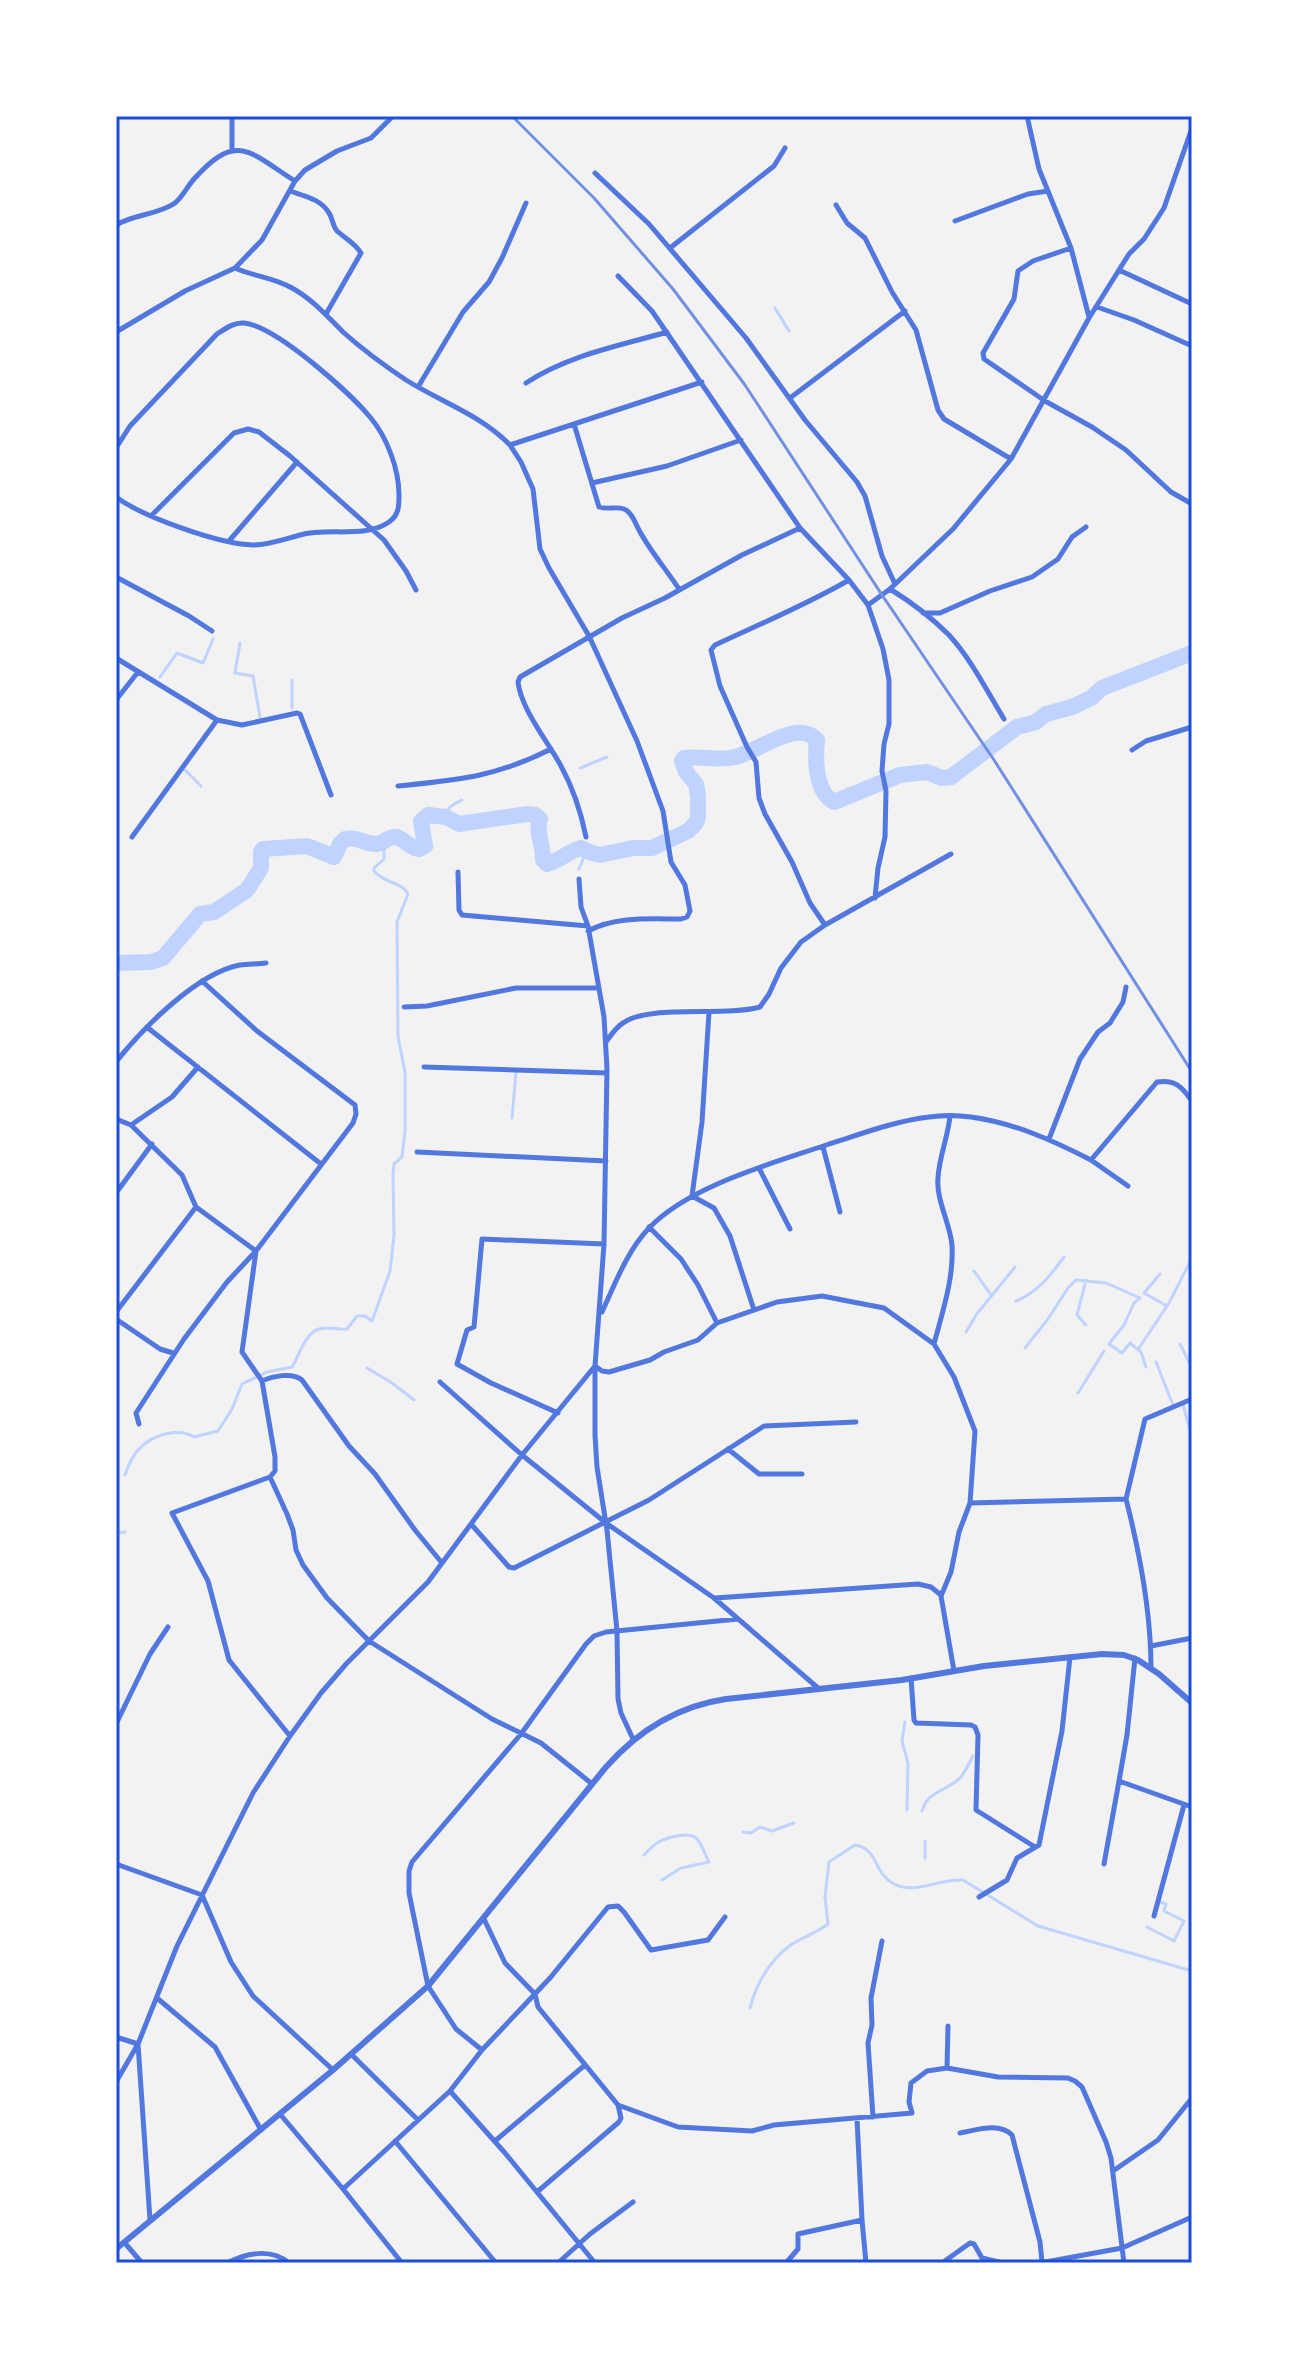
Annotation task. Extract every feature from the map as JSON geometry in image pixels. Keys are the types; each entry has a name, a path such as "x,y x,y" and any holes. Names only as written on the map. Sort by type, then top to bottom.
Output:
{"street":[{"path":"232,116 232,149"},
{"path":"116,332 185,291 235,268 262,240 295,181 319,160 371,138 393,116"},
{"path":"1027,116 1039,169 1071,248 1089,318"},
{"path":"868,605 893,587 953,529 1011,459 1089,318 1134,247 1144,239 1164,208 1192,130"},
{"path":"670,248 774,166 785,148"},
{"path":"116,225 171,206 182,197 202,170 232,149 253,154 295,181"},
{"path":"595,173 670,248 746,338 857,482 865,496 893,587 949,636 1004,719"},
{"path":"289,190 317,200 329,212 336,230 355,244 361,253 326,314"},
{"path":"955,221 1028,194 1048,191"},
{"path":"418,387 463,312 489,282 526,203"},
{"path":"836,205 847,223 865,238 892,292 916,330 935,401 944,419 1011,459"},
{"path":"1071,248 1033,261 1018,271 1014,299 983,353 985,360 1126,450 1171,492 1192,504"},
{"path":"235,268 279,281 294,289 368,352 418,387 487,426 510,445 533,489 540,549 589,636 637,741 663,811 671,862 685,885 690,911 687,917 681,919 615,922 588,929 462,915 459,910 458,872"},
{"path":"1119,270 1192,304"},
{"path":"618,276 652,311 800,528 868,605 883,649 889,680 889,724 882,771 886,791 885,837 875,898"},
{"path":"1097,307 1192,346"},
{"path":"790,398 905,311"},
{"path":"116,448 130,426 217,334 232,325 243,323 270,333 301,354 371,418 397,472 399,506 397,515 391,521 372,530 310,532 255,545 205,536 116,497"},
{"path":"526,383 547,369 571,360 667,332"},
{"path":"510,445 702,382"},
{"path":"574,424 599,507 626,509 631,514 647,544 679,589"},
{"path":"152,515 234,433 248,429 259,432 384,540 416,590"},
{"path":"592,483 667,466 741,440"},
{"path":"229,542 297,462"},
{"path":"923,613 940,613 1032,577 1058,559 1072,537 1086,527"},
{"path":"586,837 580,808 571,786 522,699 518,682 520,677 589,636 800,528"},
{"path":"116,577 212,631"},
{"path":"825,925 810,903 792,862 765,814 759,798 757,768 720,686 712,648 753,627 768,623 849,580"},
{"path":"116,658 217,720 242,725 300,714 331,795"},
{"path":"116,700 138,672"},
{"path":"132,837 217,720"},
{"path":"1132,750 1146,741 1192,727"},
{"path":"398,786 494,773 551,749"},
{"path":"606,1042 624,1021 642,1015 760,1007 789,956 801,942 825,925 951,854"},
{"path":"579,879 581,907 604,1017 607,1073 604,1244 595,1366 597,1467 617,1631 618,1699 633,1739"},
{"path":"116,1062 129,1045 170,1006 202,981 239,965 266,963"},
{"path":"139,1424 136,1413 173,1354 227,1282 256,1251 353,1123 356,1114 355,1105 257,1031 202,981"},
{"path":"1049,1139 1080,1059 1098,1032 1110,1023 1123,1002 1126,987"},
{"path":"404,1007 427,1006 516,988 598,988"},
{"path":"692,1196 702,1122 709,1012"},
{"path":"148,1028 321,1164"},
{"path":"131,1125 172,1097 198,1067"},
{"path":"424,1067 607,1073"},
{"path":"1091,1160 1157,1082 1168,1080 1181,1086 1192,1101"},
{"path":"934,1344 947,1296 952,1261 952,1244 938,1188 950,1116"},
{"path":"599,1317 636,1243 649,1227 692,1196 759,1168 907,1121 971,1117 1025,1129 1091,1160 1128,1186"},
{"path":"116,1119 131,1125 182,1175 196,1207 256,1251"},
{"path":"116,1193 152,1144"},
{"path":"823,1147 840,1212"},
{"path":"417,1152 606,1161"},
{"path":"759,1168 790,1229"},
{"path":"692,1196 714,1208 730,1236 754,1310"},
{"path":"116,1312 196,1207"},
{"path":"649,1227 681,1259 717,1323"},
{"path":"558,1413 457,1364 467,1330 474,1327 482,1239 604,1244"},
{"path":"256,1251 242,1352 262,1381 275,1471 270,1477 172,1513 208,1581 229,1660 290,1736"},
{"path":"595,1366 609,1372 650,1360 698,1340 717,1323 777,1302 822,1296 884,1308 934,1344 954,1377 975,1431 970,1503 959,1532 951,1572 941,1596 954,1671"},
{"path":"116,1319 160,1349 173,1354"},
{"path":"116,2082 138,2044 177,1946 253,1793 290,1736 321,1693 428,1582 522,1455 595,1366"},
{"path":"262,1381 291,1375 302,1380 349,1446 375,1474 442,1563"},
{"path":"440,1382 522,1455 606,1523 714,1598 818,1689"},
{"path":"1151,1668 1151,1646 1136,1539 1126,1499 1145,1419 1192,1399"},
{"path":"471,1524 511,1568 649,1500 764,1426 856,1422"},
{"path":"728,1449 759,1474 802,1474"},
{"path":"270,1477 287,1514 303,1565 327,1598 369,1641 492,1719 541,1743 591,1783"},
{"path":"970,1503 1126,1499"},
{"path":"714,1598 918,1584 931,1587 941,1596"},
{"path":"482,2050 456,2029 428,1986 409,1893 412,1862 521,1734 586,1644 600,1633 738,1619"},
{"path":"116,1724 150,1654 168,1627"},
{"path":"1151,1646 1192,1638"},
{"path":"116,2249 333,2070 428,1986 591,1783 633,1739 672,1715 705,1702 1114,1654 1135,1658 1151,1668 1192,1703"},
{"path":"979,1897 1007,1880 1017,1858 1036,1847 1040,1841 1062,1731 1070,1657"},
{"path":"1104,1864 1127,1735 1135,1658"},
{"path":"911,1678 916,1723 975,1727 978,1735 976,1810 1036,1847"},
{"path":"1119,1781 1192,1807"},
{"path":"1154,1916 1184,1805"},
{"path":"116,1864 202,1895 231,1962 253,1996 333,2070"},
{"path":"343,2189 450,2091 482,2050 571,1954 608,1907 614,1905 624,1912 651,1950 708,1940 725,1917"},
{"path":"484,1919 505,1963 535,1994 538,2007 618,2105 621,2118 537,2192"},
{"path":"873,2117 868,2043 872,2025 871,1998 882,1941"},
{"path":"157,1998 215,2047 261,2130"},
{"path":"947,2068 948,2026"},
{"path":"116,2037 138,2044"},
{"path":"138,2044 150,2220"},
{"path":"351,2054 418,2120"},
{"path":"495,2141 585,2065"},
{"path":"618,2105 678,2127 752,2131 774,2125 912,2113 909,2102 911,2083 927,2071 947,2068 998,2077 1068,2078 1082,2087 1103,2132 1111,2158 1124,2263"},
{"path":"450,2091 595,2263"},
{"path":"1113,2172 1158,2140 1192,2098"},
{"path":"280,2114 402,2263"},
{"path":"857,2119 866,2263"},
{"path":"960,2133 998,2127 1012,2135 1040,2242 1040,2262 1122,2248 1192,2217"},
{"path":"395,2141 496,2263"},
{"path":"558,2263 633,2202"},
{"path":"786,2263 798,2249 798,2234 862,2220"},
{"path":"124,2242 142,2263"},
{"path":"942,2263 970,2243 974,2244 982,2258 1003,2263"},
{"path":"227,2263 249,2255 271,2253 289,2263"}],"waterway":[{"path":"775,308 789,331"},
{"path":"160,677 177,653 203,663 213,639"},
{"path":"240,643 235,673 253,676 260,717"},
{"path":"116,963 151,962 163,958 200,914 214,912 247,890 261,868 263,849 307,846 334,857 345,839 377,844 393,837 419,849 425,846 421,821 428,815 446,817 459,824 527,814 540,819 538,829 543,860 547,864 581,848 600,855 633,848 652,848 688,831 696,823 696,784 686,772 682,761 684,758 735,757 789,734 809,734 817,740 816,765 820,783 834,802 900,775 927,772 942,778 951,777 1017,727 1072,707 1091,698 1102,688 1192,653"},
{"path":"292,680 292,708"},
{"path":"580,768 607,757"},
{"path":"185,770 201,786"},
{"path":"446,817 451,807 462,800"},
{"path":"125,1475 136,1453 152,1439 174,1433 194,1437 218,1431 232,1409 242,1384 267,1372 292,1367 314,1331 347,1329 357,1316 365,1316 372,1321 390,1271 394,1235 394,1164 402,1157 405,1131 405,1072 398,1037 397,922 408,894 374,871 384,859 384,841"},
{"path":"579,869 587,850"},
{"path":"512,1118 516,1072"},
{"path":"1016,1301 1037,1288 1064,1257"},
{"path":"1139,1348 1169,1303 1192,1258"},
{"path":"966,1332 1015,1267"},
{"path":"974,1271 991,1295"},
{"path":"1160,1274 1144,1293 1167,1306"},
{"path":"1025,1348 1076,1280 1106,1283 1140,1298 1109,1344 1122,1353 1130,1343 1141,1352 1146,1367"},
{"path":"1086,1280 1077,1315 1086,1325"},
{"path":"1180,1344 1192,1368"},
{"path":"1078,1393 1104,1351"},
{"path":"1156,1362 1173,1405"},
{"path":"367,1368 414,1400"},
{"path":"1183,1404 1192,1438"},
{"path":"116,1533 125,1532"},
{"path":"905,1722 902,1741 908,1763 907,1810"},
{"path":"922,1811 928,1799 960,1778 973,1756"},
{"path":"743,1832 751,1833 760,1827 772,1831 794,1823"},
{"path":"644,1855 656,1843 681,1835 693,1836 700,1843 709,1862 681,1868 662,1880"},
{"path":"925,1841 925,1858"},
{"path":"750,2008 762,1978 775,1959 791,1945 828,1924 825,1897 829,1862 855,1845 868,1851 882,1874 894,1884 911,1888 963,1880 1038,1926 1192,1971"},
{"path":"1147,1927 1174,1941 1184,1921 1164,1911 1166,1904 1157,1901"}],"railway":[{"path":"512,116 594,198 673,289 745,385 994,760 1192,1072"}]}
